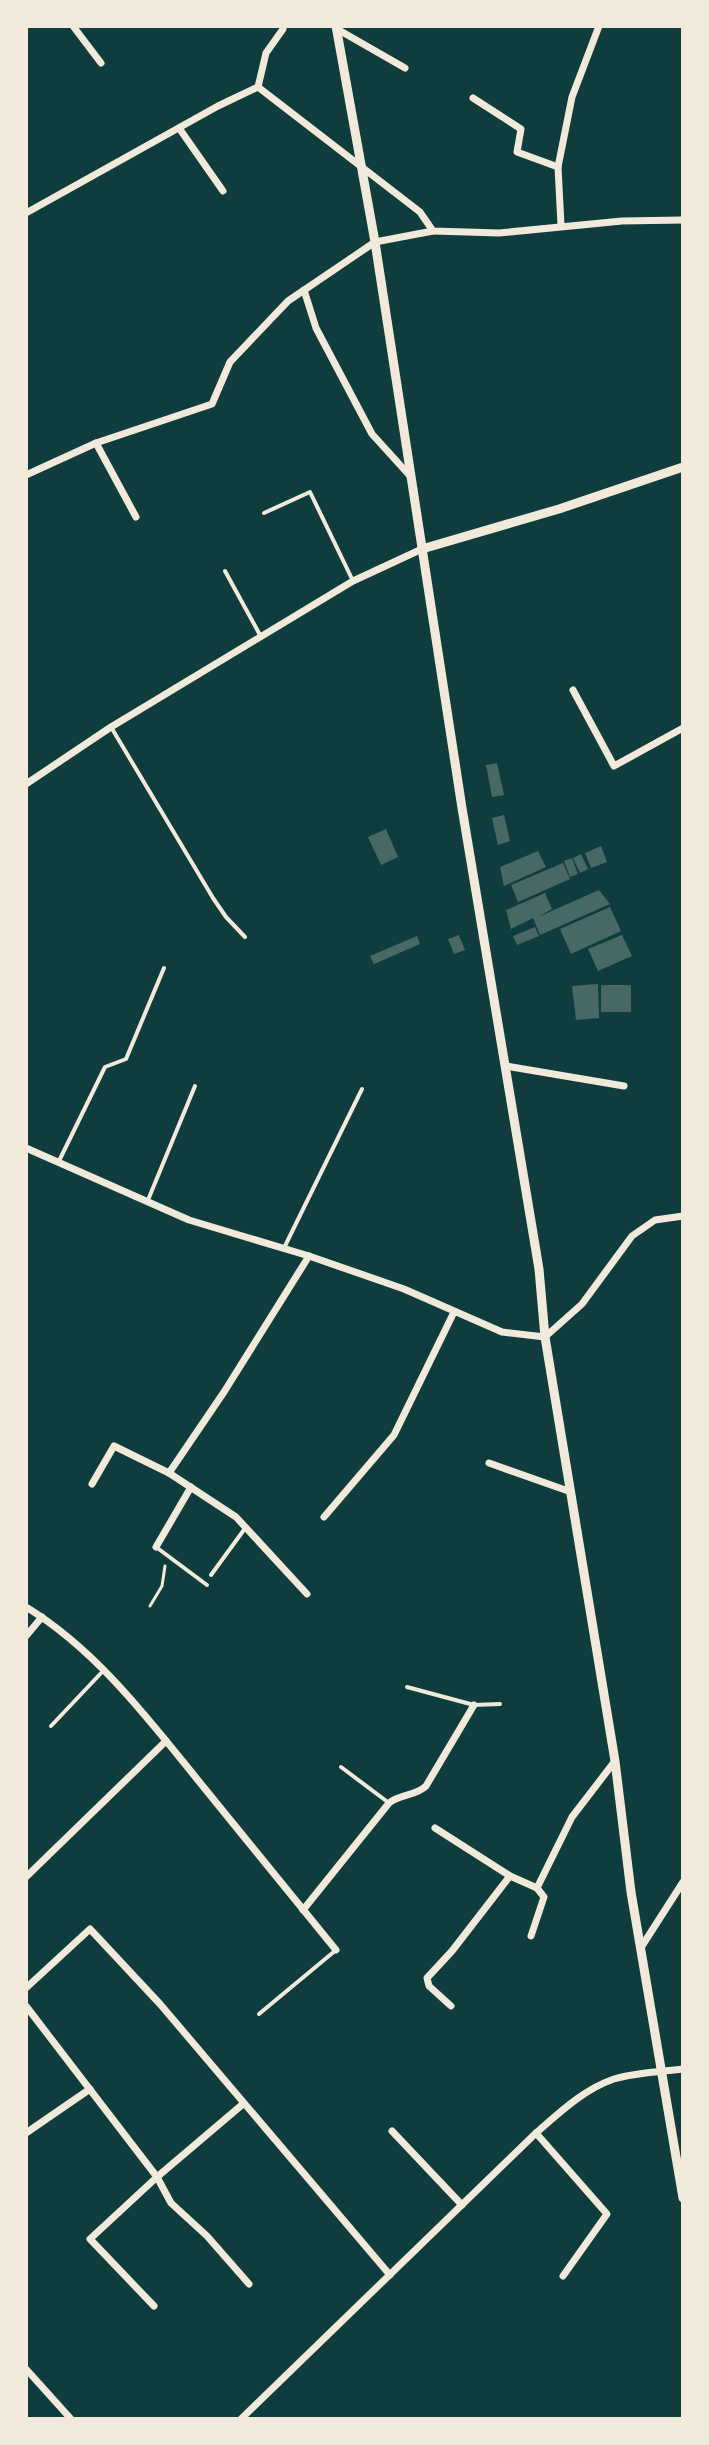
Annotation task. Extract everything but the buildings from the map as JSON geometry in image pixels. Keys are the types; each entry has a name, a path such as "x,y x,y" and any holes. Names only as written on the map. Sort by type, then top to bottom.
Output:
{"street":[{"path":"73,26 101,63"},
{"path":"26,213 258,87 266,53 283,26"},
{"path":"561,225 558,167 572,97 599,26"},
{"path":"336,27 405,68"},
{"path":"336,27 375,242 539,1269 545,1337 615,1761 631,1892 683,2198"},
{"path":"258,87 420,212 433,231"},
{"path":"473,98 521,129 517,152 558,167"},
{"path":"179,128 223,191"},
{"path":"26,475 96,443 212,404 230,362 288,301 375,242 433,231 499,233 561,225 683,220"},
{"path":"304,290 316,328 372,434 412,478"},
{"path":"96,443 136,517"},
{"path":"26,784 111,727 353,581 422,549 559,509 683,467"},
{"path":"573,690 614,766 683,728"},
{"path":"506,1066 624,1086"},
{"path":"26,1148 189,1220 404,1289 502,1332 545,1337 582,1304 632,1236 655,1220 683,1216"},
{"path":"169,1473 309,1256"},
{"path":"324,1517 394,1435 454,1312"},
{"path":"92,1484 114,1446 169,1473 236,1517 307,1594"},
{"path":"489,1463 571,1492"},
{"path":"156,1547 191,1487"},
{"path":"26,1607 80,1647 103,1671 166,1741 336,1950"},
{"path":"26,1636 42,1617"},
{"path":"303,1910 389,1803 397,1797 424,1789 474,1705"},
{"path":"26,1877 166,1741"},
{"path":"537,1888 572,1817 615,1761"},
{"path":"435,1828 510,1876 537,1888 544,1897 531,1936"},
{"path":"451,2006 429,1986 428,1977 449,1956 510,1876"},
{"path":"642,1946 683,1882"},
{"path":"26,1988 90,1929 160,2004 390,2275"},
{"path":"26,2006 157,2177 171,2203 207,2236 249,2284"},
{"path":"241,2419 536,2133 572,2102 612,2080 662,2069 682,2071"},
{"path":"26,2133 90,2089"},
{"path":"154,2306 90,2239 243,2104"},
{"path":"392,2131 462,2205"},
{"path":"536,2133 607,2214 563,2276"},
{"path":"26,2369 71,2419"}],"lane":[{"path":"264,513 310,492 353,581"},
{"path":"225,571 261,637"},
{"path":"111,727 220,909 245,937"},
{"path":"57,1163 105,1067 126,1059 164,968"},
{"path":"147,1202 195,1086"},
{"path":"284,1248 362,1089"},
{"path":"211,1575 246,1527"},
{"path":"156,1547 207,1585"},
{"path":"51,1726 103,1671"},
{"path":"407,1687 474,1705 500,1704"},
{"path":"341,1767 389,1803"},
{"path":"259,2014 336,1950"},
{"path":"249,2411 256,2419"}],"path":[{"path":"150,1606 162,1586 166,1567 156,1547"}]}
